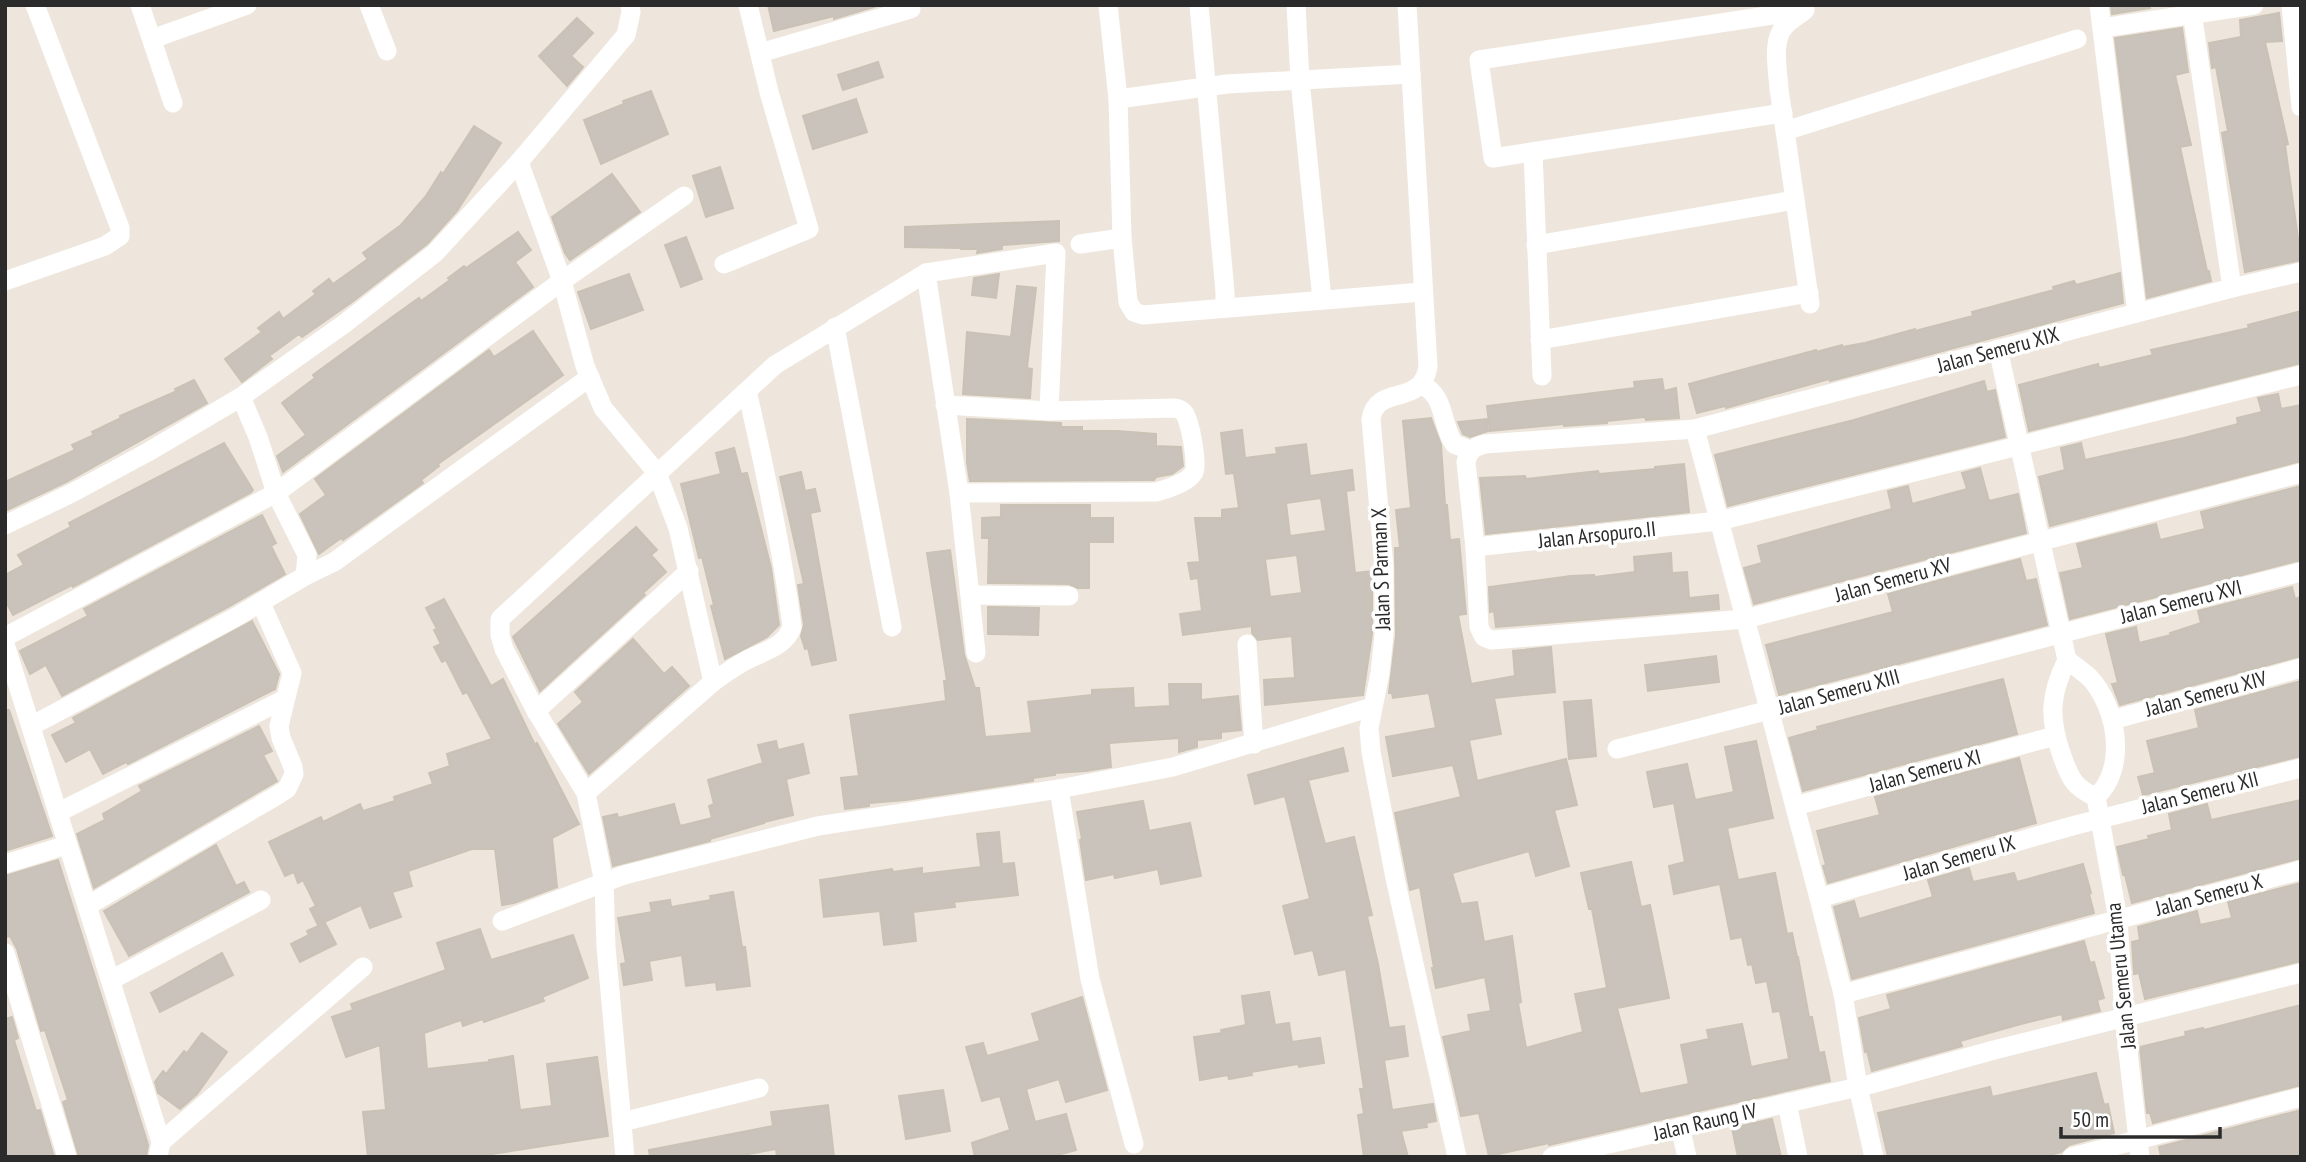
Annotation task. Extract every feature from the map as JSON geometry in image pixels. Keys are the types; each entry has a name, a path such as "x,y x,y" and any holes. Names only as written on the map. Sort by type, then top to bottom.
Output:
{"street":[{"path":"5,281 105,246 120,236 120,228 35,5"},
{"path":"140,5 173,103"},
{"path":"152,40 247,5"},
{"path":"369,5 387,51"},
{"path":"724,264 809,229 769,92 748,5"},
{"path":"1108,5 1118,99 1122,238 1128,302 1135,312 1143,315 1422,292"},
{"path":"1199,5 1226,292 1225,308"},
{"path":"1296,5 1300,80 1322,300"},
{"path":"1407,5 1428,367 1422,385 1430,388 1437,397 1454,444 1470,450 1466,462 1475,547"},
{"path":"2099,5 2137,313"},
{"path":"2102,28 2192,9 2254,5"},
{"path":"2291,5 2301,107"},
{"path":"1540,340 1810,299 1779,89 1778,38 1783,27 1809,7"},
{"path":"1809,7 1479,60 1493,158 1784,122 2077,39"},
{"path":"5,525 126,464 241,397 344,324 435,253 519,162 626,35 637,8"},
{"path":"760,53 911,9"},
{"path":"2192,9 2232,288"},
{"path":"1118,99 1207,86 1411,74"},
{"path":"1532,152 1542,376"},
{"path":"519,162 562,281 590,377 603,408 657,473 678,527 713,682"},
{"path":"5,637 276,493 562,281 684,196"},
{"path":"1536,245 1795,200"},
{"path":"1080,244 1122,238"},
{"path":"625,1157 606,947 604,883 586,793 536,711 504,649 500,635 500,619 775,365 926,273 1056,253 1049,411"},
{"name":"Jalan Semeru XIX","path":"1470,450 1485,444 1695,429 2301,272"},
{"path":"926,273 958,493 976,653"},
{"path":"835,327 892,627"},
{"path":"1998,349 2067,660 2090,678 2112,720 2115,766 2096,797 2081,791 2072,781 2055,736 2053,700 2057,680 2067,660"},
{"name":"Jalan Arsopuro.II","path":"1475,547 1719,522 2019,444 2301,375"},
{"path":"32,726 334,562 590,377"},
{"name":"Jalan S Parman X","path":"1422,385 1417,390 1377,403 1371,419 1384,567 1384,635 1380,673 1369,728 1371,752 1395,878 1457,1157"},
{"path":"586,793 713,682 789,636 792,627 763,459 747,391"},
{"path":"241,397 258,437 276,493 307,555 305,576"},
{"path":"945,405 1049,411 1179,409 1185,413 1189,422 1196,464 1190,477 1156,492 958,493"},
{"path":"1695,429 1843,994 1858,1087 1874,1157"},
{"name":"Jalan Semeru XV","path":"1475,547 1479,626 1484,637 1489,640 1745,619 2301,473"},
{"path":"536,711 689,571"},
{"name":"Jalan Semeru XVI","path":"2060,632 2301,572"},
{"path":"970,595 1069,596"},
{"path":"87,906 287,789 294,774 279,726 292,673 261,603"},
{"name":"Jalan Semeru XIII","path":"1617,749 2060,632"},
{"path":"5,643 111,980 160,1150 363,967"},
{"path":"1247,644 1254,744"},
{"name":"Jalan Semeru XIV","path":"2112,720 2301,668"},
{"path":"59,813 285,698"},
{"path":"502,921 604,883 818,826 1059,789 1173,766 1372,707"},
{"name":"Jalan Semeru XI","path":"1795,806 2055,736"},
{"name":"Jalan Semeru XII","path":"2099,819 2301,768"},
{"path":"1059,789 1090,979 1134,1144"},
{"name":"Jalan Semeru Utama","path":"2096,797 2118,919 2124,1017 2140,1148"},
{"name":"Jalan Semeru IX","path":"1819,898 2099,819"},
{"path":"5,864 67,845"},
{"name":"Jalan Semeru X","path":"1843,994 2301,870"},
{"path":"111,980 261,900"},
{"path":"5,953 67,1157"},
{"name":"Jalan Raung IV","path":"1564,1155 1858,1087 2301,973"},
{"path":"622,1122 759,1088"},
{"path":"2073,1157 2140,1148 2301,1097"},
{"path":"1787,1103 1798,1157"},
{"path":"1681,1127 1687,1157"}],"building":[{"path":"768,5 880,5 834,19 834,16 774,31"},
{"path":"2111,5 2149,5 2150,8 2112,14"},
{"path":"2279,13 2282,41 2265,42 2288,144 2285,145 2301,260 2245,272 2222,133 2228,131 2216,67 2212,68 2209,43 2241,37 2240,20"},
{"path":"577,18 593,33 571,56 583,67 567,86 539,56"},
{"path":"2182,28 2188,72 2175,75 2191,145 2180,147 2211,281 2147,298 2115,38"},
{"path":"878,62 883,77 843,90 838,75"},
{"path":"651,91 668,134 601,164 584,120"},
{"path":"856,99 867,132 813,149 803,116"},
{"path":"474,126 501,143 457,211 427,244 352,302 269,356 272,359 242,382 225,359 262,332 258,328 279,312 283,319 316,294 313,291 329,279 333,284 368,259 363,253 401,225 426,196 441,172 443,174"},
{"path":"720,167 733,208 706,217 693,176"},
{"path":"612,174 640,212 570,260 552,217"},
{"path":"1059,221 1059,241 1002,245 1002,249 977,253 978,249 905,247 905,227"},
{"path":"518,232 531,250 515,262 533,287 283,472 277,456 306,435 282,403 315,378 313,375 395,315 419,298 421,301 464,266 466,268"},
{"path":"686,237 702,279 681,287 665,245"},
{"path":"2120,273 2123,303 1726,408 1725,406 1697,413 1689,384 1816,350 1865,343 1915,331 1973,316 1972,312 2054,290 2053,287 2074,281 2076,285"},
{"path":"629,274 643,310 591,329 578,292"},
{"path":"999,274 996,298 972,295 974,278"},
{"path":"1017,286 1036,288 1027,368 1032,369 1030,398 963,394 967,332 1011,337"},
{"path":"2301,311 2301,363 2029,431 2019,385 2098,364 2099,368 2153,355 2151,350 2249,328 2248,325"},
{"path":"533,331 563,375 438,464 439,466 421,480 423,483 319,554 300,514 326,495 315,479 489,350 494,357"},
{"path":"1662,379 1664,391 1676,388 1679,418 1646,420 1645,417 1607,423 1490,431 1487,406 1635,388 1634,382"},
{"path":"194,380 207,403 66,482 5,511 5,482 75,450 72,445 94,435 92,432"},
{"path":"1984,381 1987,392 1995,390 2005,437 1728,506 1715,455 1854,420"},
{"path":"2278,394 2281,409 2301,405 2301,461 2050,526 2039,477 2065,470 2061,448 2081,443 2085,460 2184,438 2238,424 2237,418 2262,412 2258,398"},
{"path":"1431,418 1441,445 1450,540 1459,539 1466,614 1458,615 1471,684 1515,676 1513,651 1551,647 1555,692 1494,698 1501,734 1469,740 1477,781 1566,759 1577,805 1554,810 1569,866 1536,876 1529,851 1452,873 1461,904 1477,902 1484,942 1512,936 1521,1002 1518,1003 1526,1048 1583,1032 1575,994 1607,988 1592,909 1589,909 1581,873 1631,862 1641,907 1650,905 1669,998 1617,1008 1640,1094 1689,1084 1681,1045 1709,1039 1707,1030 1742,1024 1751,1067 1789,1059 1780,1011 1773,1012 1767,981 1756,983 1752,964 1748,965 1742,937 1731,939 1720,884 1674,894 1669,866 1685,862 1674,803 1654,807 1647,772 1687,764 1695,800 1734,792 1725,747 1756,741 1773,818 1727,828 1738,880 1775,873 1787,934 1792,933 1809,1017 1812,1017 1819,1053 1824,1052 1830,1081 1549,1145 1489,1156 1479,1113 1461,1116 1443,1037 1471,1031 1468,1015 1491,1011 1485,977 1436,988 1420,887 1410,890 1395,813 1461,797 1453,765 1393,776 1386,737 1436,728 1429,693 1393,698 1392,693 1389,693 1396,635 1395,548 1400,548 1396,510 1411,508 1403,421"},
{"path":"967,419 1061,423 1061,427 1082,427 1082,431 1156,434 1156,446 1181,447 1183,466 1172,474 1156,477 1154,480 970,481 967,463"},
{"path":"1487,419 1488,431 1470,437 1463,434 1458,422"},
{"path":"1242,430 1245,458 1277,454 1276,448 1306,444 1310,476 1352,470 1354,490 1346,491 1355,573 1372,571 1372,634 1363,695 1265,705 1264,680 1295,678 1292,636 1258,640 1252,633 1252,626 1183,635 1180,614 1202,611 1198,578 1191,579 1188,563 1200,562 1195,518 1222,518 1222,510 1239,508 1234,473 1226,474 1221,433","holes":["1321,498 1326,531 1290,536 1286,503","1297,555 1302,593 1270,597 1265,559"]},
{"path":"224,443 253,490 250,493 73,587 72,585 13,615 5,600 5,575 24,565 18,555 71,527 69,523"},
{"path":"734,448 741,474 747,473 771,568 779,625 767,637 725,659 702,557 699,558 681,484 721,474 716,453"},
{"path":"1684,464 1689,512 1486,534 1480,478 1525,476 1526,479 1598,471 1599,474"},
{"path":"1980,468 1989,501 2018,494 2026,533 1754,604 1744,568 1762,563 1758,546 1892,509 1888,491 1908,486 1912,504 1967,489 1962,473"},
{"path":"801,472 805,491 815,489 820,511 810,513 836,660 812,665 808,648 805,649 801,636 804,625 798,585 804,584 780,477"},
{"path":"2301,486 2301,560 2070,619 2060,573 2083,568 2077,544 2156,524 2160,540 2205,529 2201,512"},
{"path":"1001,505 1090,505 1090,518 1113,518 1113,542 1089,542 1089,588 1078,588 1069,584 988,583 989,538 982,538 982,518 1001,517"},
{"path":"262,515 276,543 271,546 285,574 62,696 46,665 30,674 20,651 88,616 84,609"},
{"path":"636,527 657,550 651,555 666,572 643,593 645,595 540,691 513,637"},
{"path":"950,550 964,654 975,688 979,688 985,737 1032,733 1028,702 1092,695 1092,690 1133,688 1134,708 1170,706 1169,684 1201,684 1201,700 1238,696 1241,730 1221,732 1221,738 1197,740 1197,747 1179,752 1179,738 1109,743 1111,767 1055,773 1033,778 1033,781 869,803 869,806 845,809 841,778 859,776 850,715 946,701 944,681 947,681 927,553"},
{"path":"1671,553 1672,573 1687,572 1689,598 1718,595 1719,609 1496,627 1494,611 1490,612 1489,587 1571,576 1595,577 1635,572 1634,557"},
{"path":"2020,559 2026,581 2036,579 2047,625 1779,695 1766,645 1893,612 1888,594"},
{"path":"2292,587 2295,599 2301,597 2301,656 2120,705 2112,684 2118,683 2106,634 2136,627 2139,643 2171,635 2170,633 2201,623 2198,611"},
{"path":"444,599 491,686 503,679 535,745 537,743 579,824 552,838 557,887 502,905 495,849 472,849 408,871 412,886 392,892 401,917 370,928 361,905 318,925 310,909 316,906 303,880 298,883 294,872 285,876 269,842 321,817 323,822 360,804 363,811 395,801 394,797 433,784 429,773 450,766 447,754 492,739 467,692 463,694 446,660 442,662 434,647 441,644 426,608"},
{"path":"988,607 1039,608 1038,635 988,634"},
{"path":"252,621 279,674 275,689 128,764 126,762 103,774 90,749 66,762 52,735 76,723 73,718"},
{"path":"633,639 664,674 672,667 689,686 589,774 558,724 583,702 575,692"},
{"path":"1716,656 1719,682 1648,691 1645,665"},
{"path":"2003,679 2017,734 1803,791 1789,738 1818,730 1817,727"},
{"path":"2301,681 2301,756 2143,795 2138,777 2155,773 2147,741 2199,728 2195,710"},
{"path":"1591,700 1596,756 1569,759 1564,702"},
{"path":"5,710 9,710 52,836 5,851"},
{"path":"259,726 272,751 263,755 277,781 94,888 77,834 105,820 103,814 142,791 139,786"},
{"path":"776,741 778,750 803,744 809,773 786,779 793,815 710,841 613,866 603,817 617,814 618,818 674,804 680,826 712,818 709,806 714,804 708,780 763,763 758,745"},
{"path":"1343,748 1348,771 1308,780 1325,844 1354,837 1372,915 1367,916 1389,1028 1404,1026 1408,1056 1384,1060 1392,1110 1433,1104 1436,1121 1426,1123 1427,1127 1401,1131 1408,1157 1364,1157 1358,1115 1364,1114 1360,1089 1364,1089 1346,969 1319,975 1313,950 1295,954 1283,906 1310,899 1285,796 1255,804 1248,775"},
{"path":"2019,758 2036,823 1828,883 1817,831 1880,815 1875,797"},
{"path":"2301,800 2301,858 2132,903 2117,847 2172,830 2169,814 2207,804 2211,820"},
{"path":"1143,801 1149,831 1190,823 1201,876 1161,884 1158,869 1115,878 1114,874 1086,880 1077,812"},
{"path":"999,832 1002,864 1014,863 1018,895 954,902 955,907 913,912 916,941 884,945 880,911 824,917 820,880 892,869 893,872 922,868 922,874 981,867 977,834"},
{"path":"216,845 236,886 244,882 249,892 129,956 104,911"},
{"path":"58,860 148,1145 146,1157 79,1157 63,1102 68,1100 45,1030 41,1031 17,949 10,936 5,937 5,876"},
{"path":"2083,864 2094,913 1852,979 1834,907 1854,901 1859,919 1933,897 1928,880 1969,868 1973,882 2014,873 2017,882"},
{"path":"2301,883 2301,961 2145,999 2139,973 2134,974 2132,942 2140,940 2138,927 2197,911 2200,925 2232,918 2228,902"},
{"path":"733,892 750,986 717,990 716,982 686,986 682,955 649,961 652,980 624,985 621,964 626,963 618,918 652,912 650,903 670,900 671,907 711,900 710,896"},
{"path":"325,923 336,944 300,962 291,944 309,935 307,931"},
{"path":"480,929 491,960 573,935 588,978 542,997 544,1001 484,1022 483,1019 463,1026 461,1020 424,1033 427,1069 489,1062 513,1056 520,1110 552,1106 547,1064 597,1057 608,1136 473,1157 368,1157 363,1112 386,1110 380,1045 346,1057 332,1017 353,1010 351,1004 446,970 437,943"},
{"path":"2084,941 2090,963 2094,962 2104,998 2097,1000 2100,1011 2063,1020 2062,1014 2021,1024 1960,1041 1962,1046 1872,1071 1867,1051 1865,1052 1859,1018 1891,1009 1887,995"},
{"path":"222,953 233,975 160,1012 151,993"},
{"path":"1269,992 1275,1025 1289,1023 1292,1042 1320,1038 1324,1063 1299,1067 1298,1064 1251,1072 1252,1075 1229,1079 1228,1075 1200,1080 1194,1037 1222,1033 1221,1030 1246,1025 1242,996"},
{"path":"1082,997 1107,1090 1066,1102 1059,1079 1026,1089 1035,1122 1066,1114 1076,1150 1050,1157 975,1157 972,1143 1010,1130 1000,1096 982,1101 966,1047 983,1043 987,1056 1040,1041 1032,1014"},
{"path":"2301,1005 2301,1085 2153,1123 2150,1113 2147,1113 2140,1047 2186,1036 2185,1032 2204,1030"},
{"path":"12,1017 18,1038 14,1040 36,1111 40,1110 54,1157 5,1157 5,1019"},
{"path":"202,1033 227,1052 197,1094 180,1109 158,1093 155,1082 163,1071 166,1074 184,1051 187,1053"},
{"path":"2096,1073 2104,1105 2108,1104 2114,1133 2069,1145 2061,1152 2042,1157 1888,1157 1878,1113 1990,1087 1992,1097"},
{"path":"943,1090 950,1131 906,1139 899,1096"},
{"path":"828,1105 834,1157 777,1157 776,1149 732,1157 650,1157 649,1150 773,1126 771,1112"},
{"path":"2301,1110 2301,1157 2161,1157 2159,1147"},
{"path":"1772,1119 1781,1157 1738,1157 1732,1128"}]}
